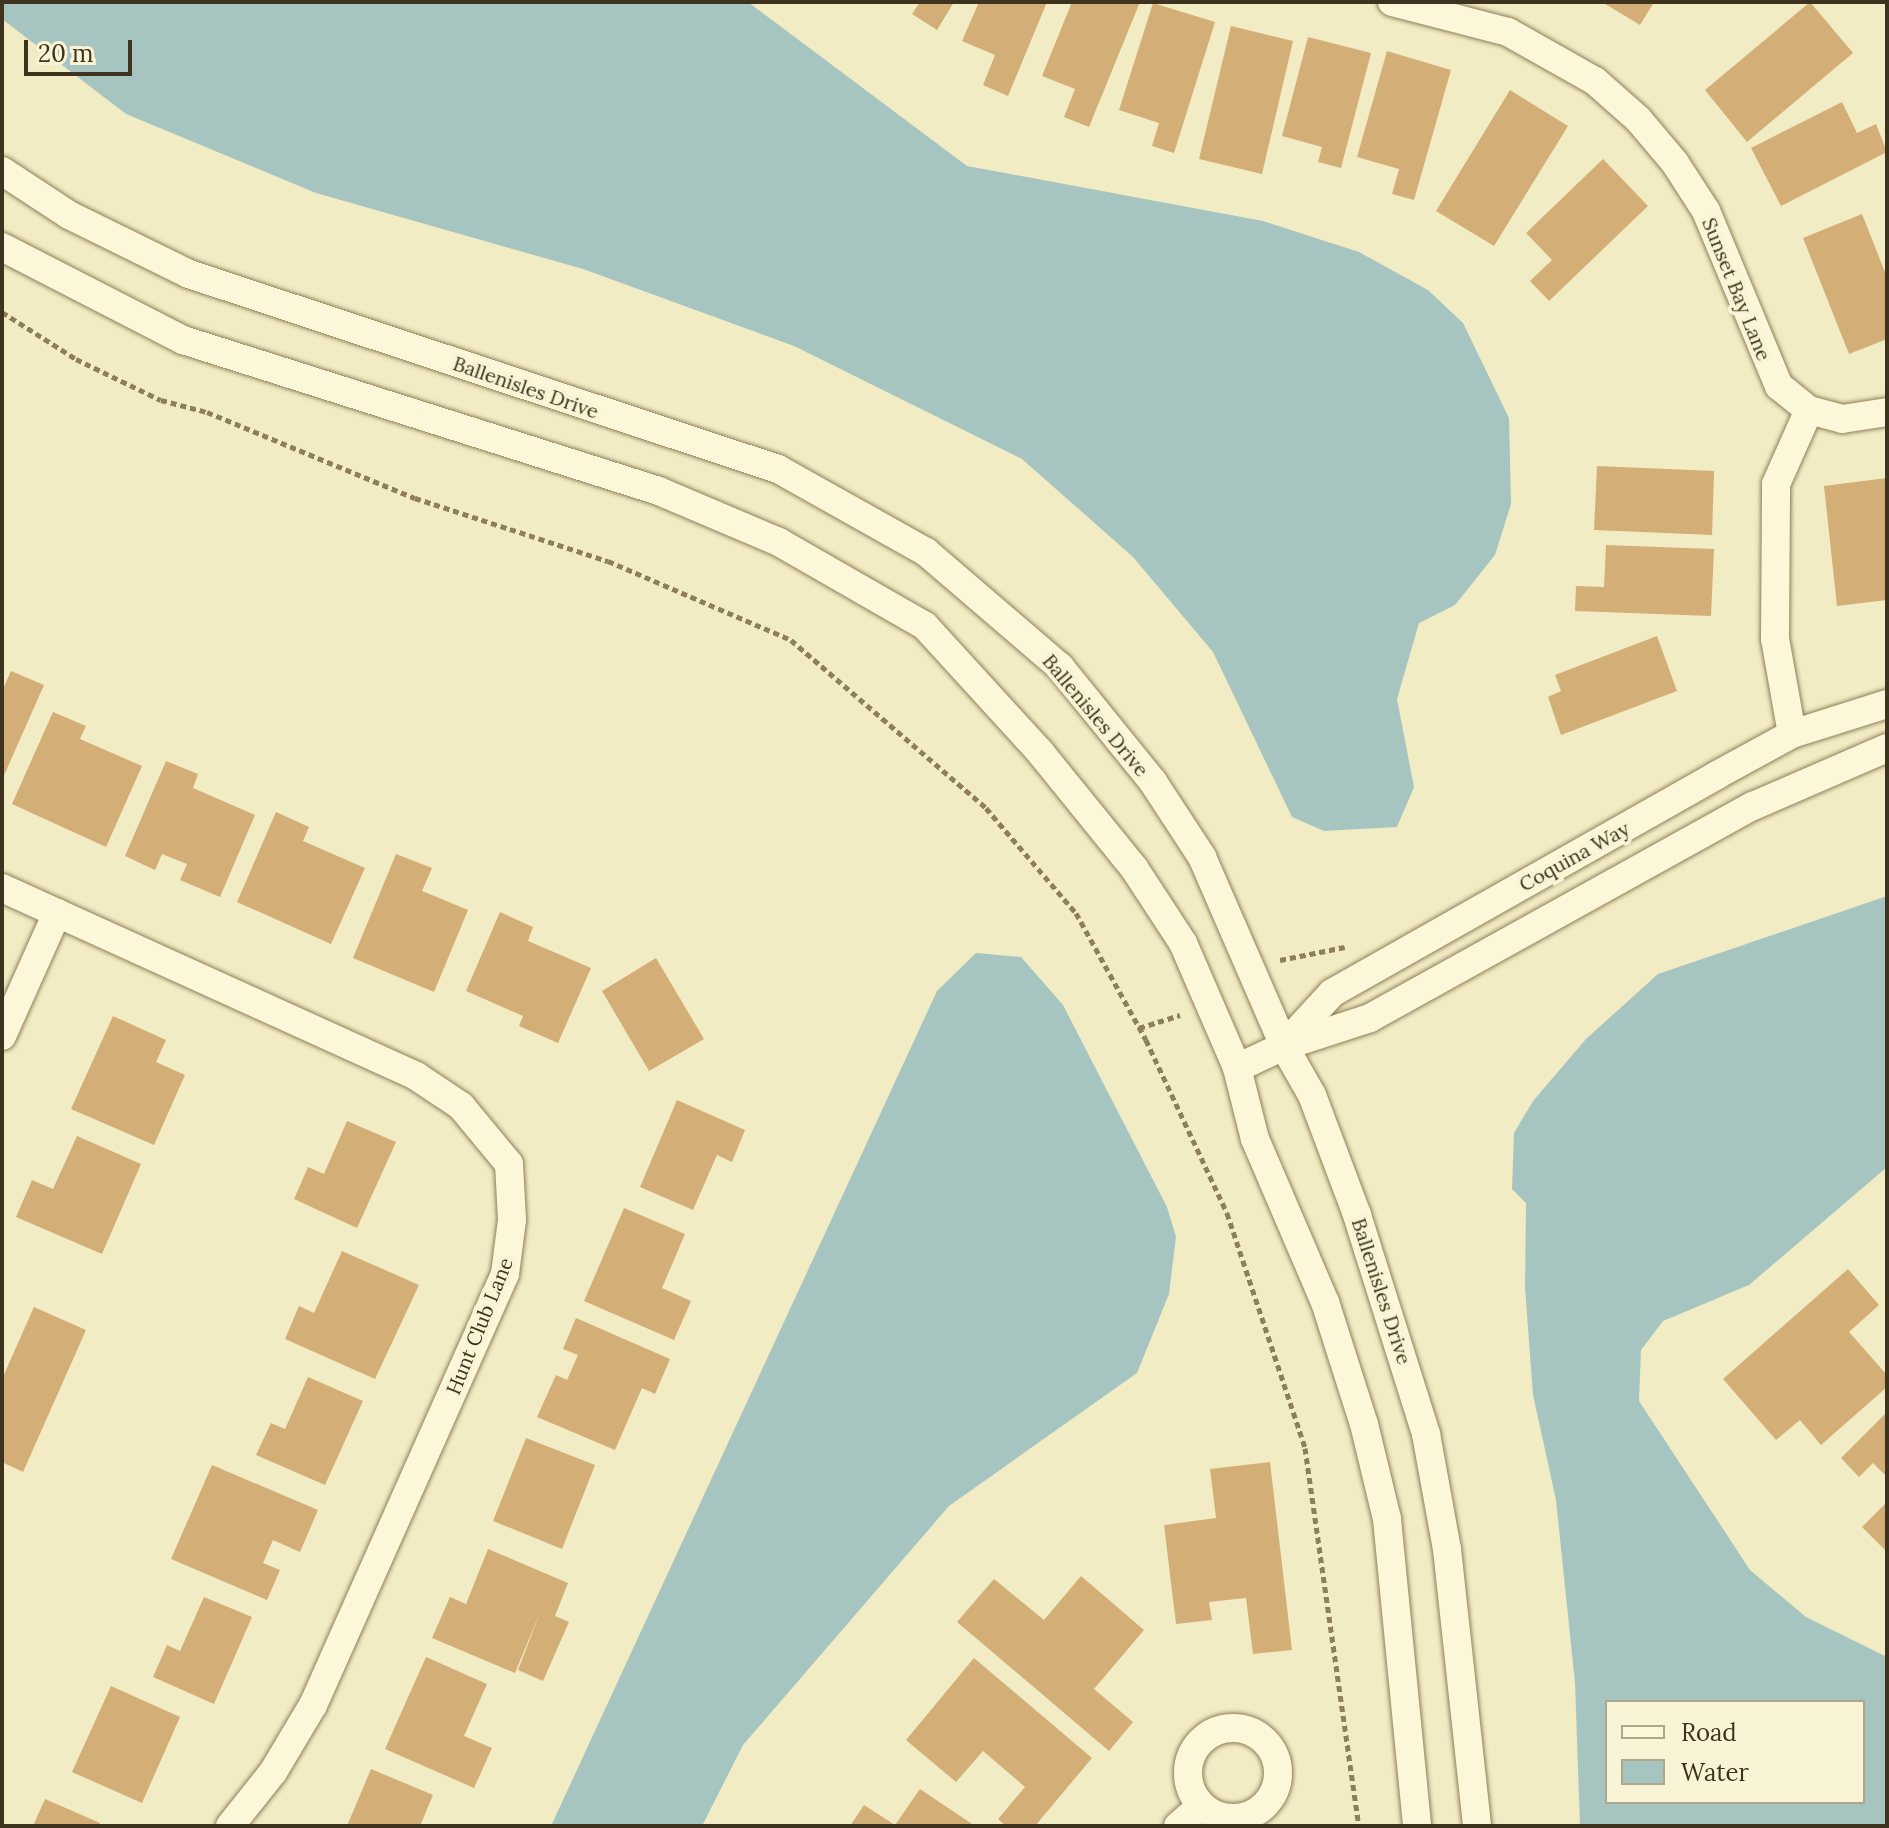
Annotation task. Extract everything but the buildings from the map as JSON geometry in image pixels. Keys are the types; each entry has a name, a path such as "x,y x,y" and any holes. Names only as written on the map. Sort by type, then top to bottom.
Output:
{"street":[{"name":"Sunset Bay Lane","path":"1392,2 1453,14 1534,44 1595,81 1638,119 1675,163 1706,211 1779,386 1809,410"},
{"name":"Ballenisles Drive","path":"2,171 69,215 189,274 778,469 926,552 1060,667 1153,782 1202,857 1284,1046 1312,1095 1357,1215 1426,1434 1447,1549 1477,1826"},
{"path":"2,247 183,340 659,491 779,542 925,626 1040,752 1134,868 1183,943 1237,1068 1255,1139 1325,1302 1364,1424 1384,1506 1402,1638 1417,1826"},
{"path":"1792,734 1775,639 1776,484 1809,410 1842,419 1887,412"},
{"name":"Coquina Way","path":"1284,1046 1332,993 1792,734 1887,704"},
{"name":"Coquina Way","path":"1237,1068 1284,1046 1370,1018 1753,806 1887,748"},
{"name":"Hunt Club Lane","path":"2,888 428,1082 461,1106 509,1164 512,1220 505,1274 313,1705 273,1772 230,1826"},
{"path":"2,1036 57,913"}],"path":[{"path":"2,312 76,359 161,400 207,412 415,498 608,561 791,640 986,808 1076,913 1139,1028 1227,1213 1305,1448 1359,1826"},
{"path":"1139,1028 1179,1016"}],"water":[{"path":"2,2 748,2 967,166 1263,221 1359,252 1428,290 1463,323 1509,418 1511,504 1495,555 1455,605 1419,623 1397,699 1414,787 1397,827 1324,831 1292,817 1213,652 1133,557 1022,459 794,346 583,269 316,193 126,114 2,19"},
{"path":"1887,896 1887,1167 1749,1285 1663,1321 1641,1350 1639,1401 1750,1570 1806,1617 1887,1657 1887,1826 1580,1826 1575,1683 1556,1500 1533,1395 1525,1288 1526,1203 1512,1189 1514,1133 1533,1101 1586,1039 1658,974"},
{"path":"976,953 1021,957 1063,1005 1167,1207 1176,1237 1169,1294 1137,1373 949,1506 743,1745 702,1826 551,1826 937,991"}]}
